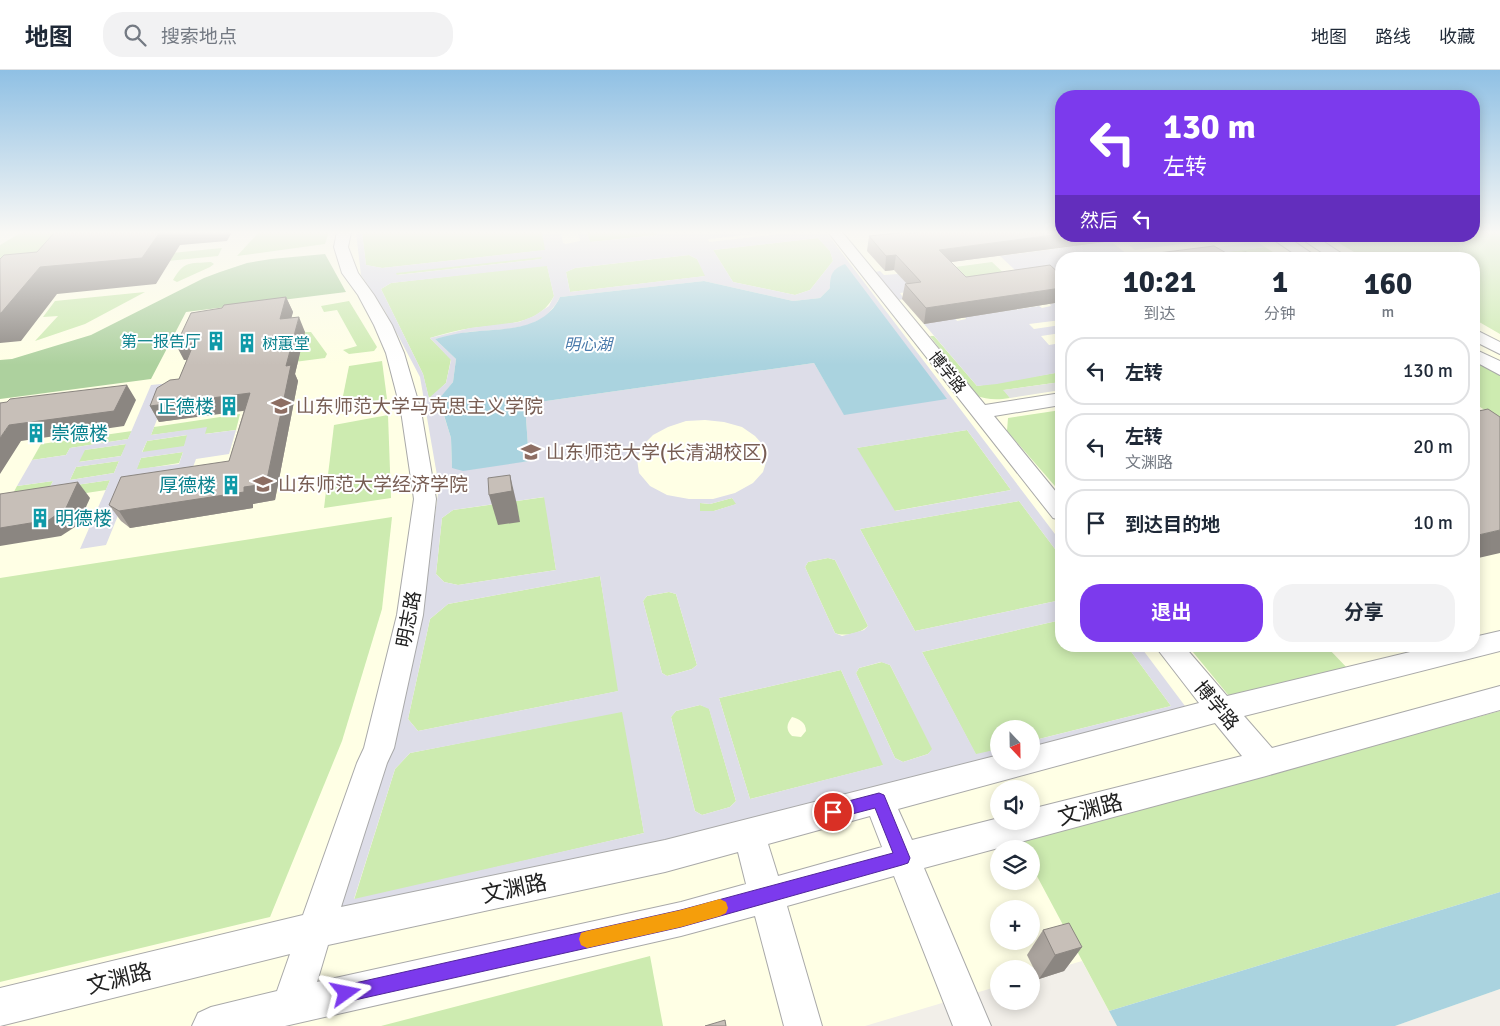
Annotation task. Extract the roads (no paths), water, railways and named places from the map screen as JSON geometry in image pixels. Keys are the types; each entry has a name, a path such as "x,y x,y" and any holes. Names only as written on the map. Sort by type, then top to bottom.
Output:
{"street":[{"name":"明志路","path":"290,1006 372,762 380,748 410,615 425,500 411,411 395,353 384,325 353,277"},
{"name":"博学路","path":"871,277 1055,506"},
{"path":"1480,337 1500,349"},
{"path":"1480,357 1500,369"},
{"path":"980,412 1055,400"},
{"path":"1480,646 1500,641"},
{"name":"博学路","path":"1173,652 1266,763"},
{"path":"1040,758 1220,710 1455,652"},
{"name":"文渊路","path":"212,1026 290,1006 681,919 902,858 1266,763 1500,698"},
{"name":"文渊路","path":"0,1007 315,930 665,856 991,770"},
{"path":"879,800 972,1026"},
{"path":"750,833 803,1026"}],"water":[{"name":"明心湖","path":"831,277 855,277 947,399 844,415 814,363 525,404 529,461 463,471 452,468 451,438 439,399 453,382 456,359 435,339 461,333 521,326 533,322 544,317 560,297 704,281 793,301 820,298 830,288"},
{"path":"1500,892 1500,989 1395,1026 1117,1026 1109,1011"}],"place":[{"name":"第一报告厅","path":"216,341"},
{"name":"树蕙堂","path":"247,343"},
{"name":"正德楼","path":"229,406"},
{"name":"山东师范大学马克思主义学院","path":"281,406"},
{"name":"崇德楼","path":"36,433"},
{"name":"山东师范大学(长清湖校区)","path":"531,452"},
{"name":"山东师范大学经济学院","path":"263,484"},
{"name":"厚德楼","path":"231,485"},
{"name":"明德楼","path":"40,518"}]}
